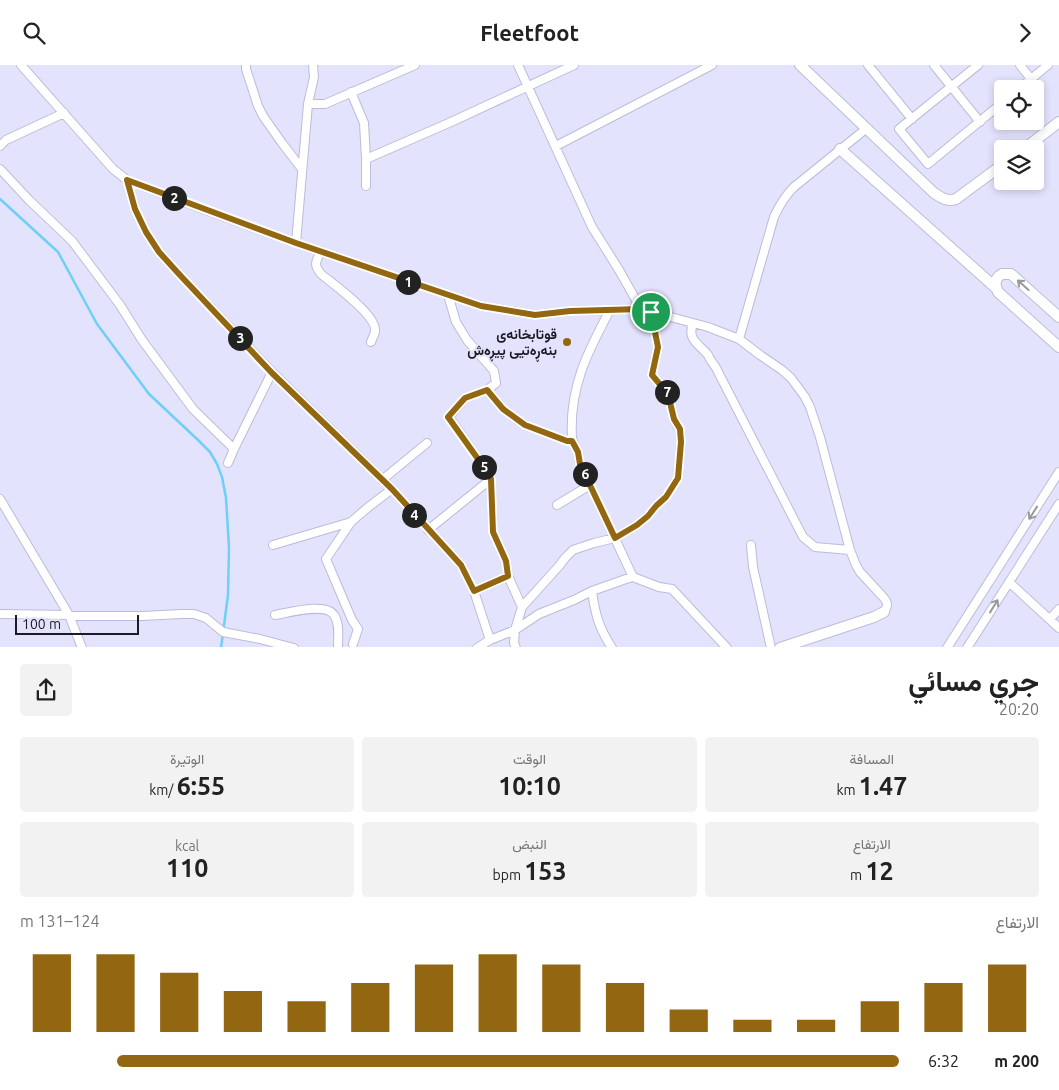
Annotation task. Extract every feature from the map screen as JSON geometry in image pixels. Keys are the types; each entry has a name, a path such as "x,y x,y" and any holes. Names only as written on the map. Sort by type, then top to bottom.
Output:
{"street":[{"path":"22,65 113,169 127,180 296,243 481,306 535,315 570,311 642,309 708,327 739,339 782,370 791,378 810,407 820,437 850,550 856,565 860,573 884,597 887,607 884,612 874,617 780,647"},
{"path":"246,65 258,106 282,143 302,169"},
{"path":"296,243 308,105 314,77 313,65"},
{"path":"308,105 325,104 414,65"},
{"path":"518,65 592,227 620,270 642,309"},
{"path":"366,159 574,65"},
{"path":"556,146 712,65"},
{"path":"800,65 934,193 947,201 956,199 994,171"},
{"path":"868,65 912,119"},
{"path":"934,65 980,122"},
{"path":"978,65 899,129 928,164 994,110"},
{"path":"1020,65 1031,79 1048,65"},
{"path":"351,92 364,123 366,186"},
{"path":"0,146 6,140 64,113"},
{"path":"1036,140 1059,122"},
{"path":"739,339 774,217 779,206 794,187 867,128"},
{"path":"840,149 996,288 998,292 1059,347"},
{"path":"0,169 29,201 72,241 110,291 192,409 234,449"},
{"path":"127,180 135,209 146,232 159,252 272,373 392,489 461,565 474,591 490,639"},
{"path":"321,251 316,268 367,313 374,322 375,330 371,342"},
{"path":"996,288 996,279 999,276 1011,274 1059,317"},
{"path":"448,295 456,322 467,340 494,371 496,383 487,390 465,398 448,417 491,479 493,532 506,561 508,576 522,607"},
{"path":"610,310 586,355 579,376 574,399 572,441 578,452 580,464 633,577"},
{"path":"516,647 514,643 515,630 522,607 564,558 573,550 615,538 637,525 666,497 678,478 681,442 680,429 674,419 668,394 652,375 658,347 651,312"},
{"path":"693,323 690,330 691,337 708,355 715,366 803,537 815,547 850,550"},
{"path":"228,463 272,373"},
{"path":"487,390 503,409 525,425 567,441 572,441"},
{"path":"382,479 427,443"},
{"path":"947,647 1059,472"},
{"path":"428,530 491,479"},
{"path":"557,505 590,485"},
{"path":"276,615 312,608 326,609 334,615 337,622 336,647 353,646 358,629 352,620 326,559 351,522 392,489"},
{"path":"0,499 69,615 82,647"},
{"path":"968,647 1059,504"},
{"path":"273,545 351,522"},
{"path":"751,545 753,567 771,647"},
{"path":"474,591 508,576"},
{"path":"477,647 490,639 515,630 539,614 592,591 633,577 660,587 672,589 726,647"},
{"path":"1009,582 1059,628"},
{"path":"592,591 594,609 598,621 604,636 612,647"},
{"path":"1050,619 1059,609"},
{"path":"0,614 142,616 194,614 206,618 223,632 294,647"}],"waterway":[{"path":"0,199 58,252 97,324 149,394 210,452 217,464 222,477 226,498 229,548 228,595 221,647"}],"place":[{"name":"قوتابخانەی بنەڕەتیی پیڕەش","path":"567,342"}],"route":[{"path":"127,180 296,243 481,306 535,315 570,311 642,309 651,312 658,347 652,375 668,394 674,419 680,429 681,442 678,478 666,497 648,516 615,538 580,464 578,452 572,441 567,441 525,425 503,409 487,390 465,398 448,417 491,479 493,532 506,561 508,576 474,591 461,565 392,489 272,373 159,252 146,232 135,209 127,180"}]}
